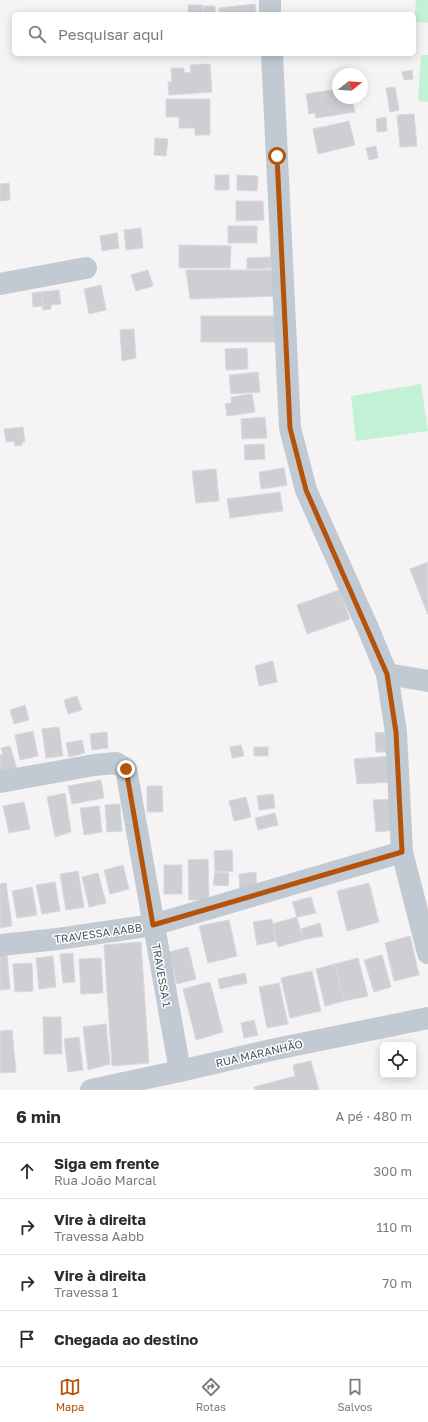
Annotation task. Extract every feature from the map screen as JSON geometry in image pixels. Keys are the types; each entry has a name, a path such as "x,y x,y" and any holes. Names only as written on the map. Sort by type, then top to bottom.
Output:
{"street":[{"path":"270,0 270,12"},
{"path":"272,56 290,428 306,490 387,674 396,732 402,852 428,953"},
{"path":"0,284 86,268"},
{"path":"387,674 428,682"},
{"name":"TRAVESSA 1","path":"0,782 94,765 116,763 126,769 180,1071"},
{"name":"TRAVESSA AABB","path":"0,945 58,939 153,925 402,852"},
{"name":"RUA MARANHÃO","path":"91,1090 271,1050 428,1018"}],"green space":[{"path":"416,0 428,0 428,23 416,22"},
{"path":"421,55 428,55 428,102 418,101"},
{"path":"421,384 428,431 356,441 351,396"}],"building":[{"path":"255,4 256,12 220,12 219,8"},
{"path":"188,5 202,5 203,12 188,12"},
{"path":"203,6 215,6 215,12 204,12"},
{"path":"210,64 212,92 169,95 168,82 172,82 171,68 184,68 184,73 191,72 190,65"},
{"path":"412,70 413,79 404,80 402,72"},
{"path":"395,87 399,110 390,112 386,88"},
{"path":"332,90 332,104 353,104 355,112 316,118 315,113 309,114 306,94"},
{"path":"166,99 210,99 210,135 195,135 195,128 179,128 179,117 166,117"},
{"path":"414,114 417,146 400,147 397,115"},
{"path":"386,117 387,131 377,132 376,119"},
{"path":"349,121 355,145 318,154 313,129"},
{"path":"155,138 168,139 166,156 154,155"},
{"path":"376,146 378,158 369,160 366,148"},
{"path":"215,175 229,175 229,190 215,190"},
{"path":"237,175 258,176 257,191 237,190"},
{"path":"9,183 10,200 0,201 0,184"},
{"path":"236,201 263,201 264,220 236,221"},
{"path":"228,226 257,226 257,243 228,243"},
{"path":"141,228 143,248 126,250 124,230"},
{"path":"117,233 119,248 102,251 100,236"},
{"path":"179,245 231,246 230,268 179,268"},
{"path":"271,257 271,268 247,269 247,258"},
{"path":"148,270 153,286 136,291 131,275"},
{"path":"186,270 276,270 277,296 190,299"},
{"path":"101,285 106,310 89,314 84,289"},
{"path":"59,290 61,304 51,305 51,309 43,310 41,292"},
{"path":"41,292 43,306 33,307 32,293"},
{"path":"201,316 281,316 281,342 201,342"},
{"path":"134,329 136,358 122,361 120,330"},
{"path":"247,348 248,369 226,370 225,349"},
{"path":"258,372 260,392 231,394 229,375"},
{"path":"252,394 255,412 227,416 225,404 231,403 231,397"},
{"path":"265,417 267,438 242,439 241,419"},
{"path":"23,427 25,442 22,442 22,445 15,446 14,441 6,442 4,429"},
{"path":"264,444 265,459 245,460 244,445"},
{"path":"284,468 287,485 261,489 259,472"},
{"path":"216,469 219,501 196,503 192,471"},
{"path":"280,492 283,511 230,518 227,499"},
{"path":"428,562 428,615 410,569"},
{"path":"339,590 350,619 307,634 297,605"},
{"path":"273,661 277,682 259,686 255,666"},
{"path":"77,696 82,710 68,714 64,700"},
{"path":"25,705 29,720 14,724 10,710"},
{"path":"59,727 63,756 46,758 42,729"},
{"path":"33,731 38,756 20,760 15,735"},
{"path":"107,732 108,748 92,750 90,734"},
{"path":"389,732 390,752 376,752 375,733"},
{"path":"82,740 85,753 69,757 66,743"},
{"path":"241,745 244,756 232,758 230,747"},
{"path":"10,746 17,769 0,774 0,755 3,755 1,748"},
{"path":"254,747 268,747 268,756 254,756"},
{"path":"391,756 393,782 357,784 354,759"},
{"path":"101,780 104,798 72,804 68,786"},
{"path":"147,786 162,786 163,812 147,812"},
{"path":"65,793 71,832 55,837 47,797"},
{"path":"273,794 275,808 259,810 257,796"},
{"path":"246,797 251,817 234,821 229,801"},
{"path":"393,799 396,830 376,832 373,800"},
{"path":"24,802 30,829 9,833 3,806"},
{"path":"120,804 122,831 107,832 105,805"},
{"path":"99,806 102,832 84,835 80,808"},
{"path":"275,813 278,825 258,830 255,818"},
{"path":"232,850 233,871 215,872 214,851"},
{"path":"208,859 209,900 189,900 188,860"},
{"path":"123,865 129,889 110,894 104,870"},
{"path":"164,865 182,865 182,894 164,894"},
{"path":"78,871 84,907 66,910 60,874"},
{"path":"215,872 229,873 228,886 213,885"},
{"path":"256,872 257,889 240,890 239,874"},
{"path":"98,873 106,903 89,907 82,877"},
{"path":"55,882 60,911 42,914 36,885"},
{"path":"6,883 12,926 0,928 0,884"},
{"path":"369,883 379,922 347,931 337,891"},
{"path":"32,887 37,915 17,918 12,891"},
{"path":"311,897 316,913 297,917 292,902"},
{"path":"297,917 303,940 278,947 272,924"},
{"path":"272,919 276,941 257,945 253,922"},
{"path":"229,920 237,956 208,963 199,926"},
{"path":"320,923 323,936 303,940 301,929"},
{"path":"410,936 419,975 394,981 385,943"},
{"path":"141,942 149,1063 112,1066 104,945"},
{"path":"188,947 196,979 177,984 169,952"},
{"path":"73,953 75,982 63,983 60,954"},
{"path":"0,955 7,955 10,989 0,990"},
{"path":"382,955 391,987 374,992 364,960"},
{"path":"53,956 56,987 39,989 36,958"},
{"path":"101,958 103,993 81,994 79,959"},
{"path":"358,958 368,996 344,1001 335,964"},
{"path":"32,963 33,991 15,992 13,964"},
{"path":"335,964 344,1001 325,1006 316,969"},
{"path":"312,971 321,1011 290,1018 281,978"},
{"path":"245,973 247,983 220,989 218,979"},
{"path":"210,982 223,1032 196,1040 183,989"},
{"path":"279,983 288,1024 267,1028 259,987"},
{"path":"43,1017 61,1017 62,1054 44,1054"},
{"path":"254,1020 258,1035 244,1038 241,1023"},
{"path":"106,1024 110,1064 88,1070 83,1027"},
{"path":"12,1030 16,1072 0,1073 0,1031"},
{"path":"79,1037 83,1070 68,1072 64,1039"},
{"path":"311,1061 319,1090 255,1090 254,1087 295,1076 293,1065"}],"route":[{"path":"126,769 153,925 402,852 396,732 387,674 306,490 290,428 277,156"}]}
